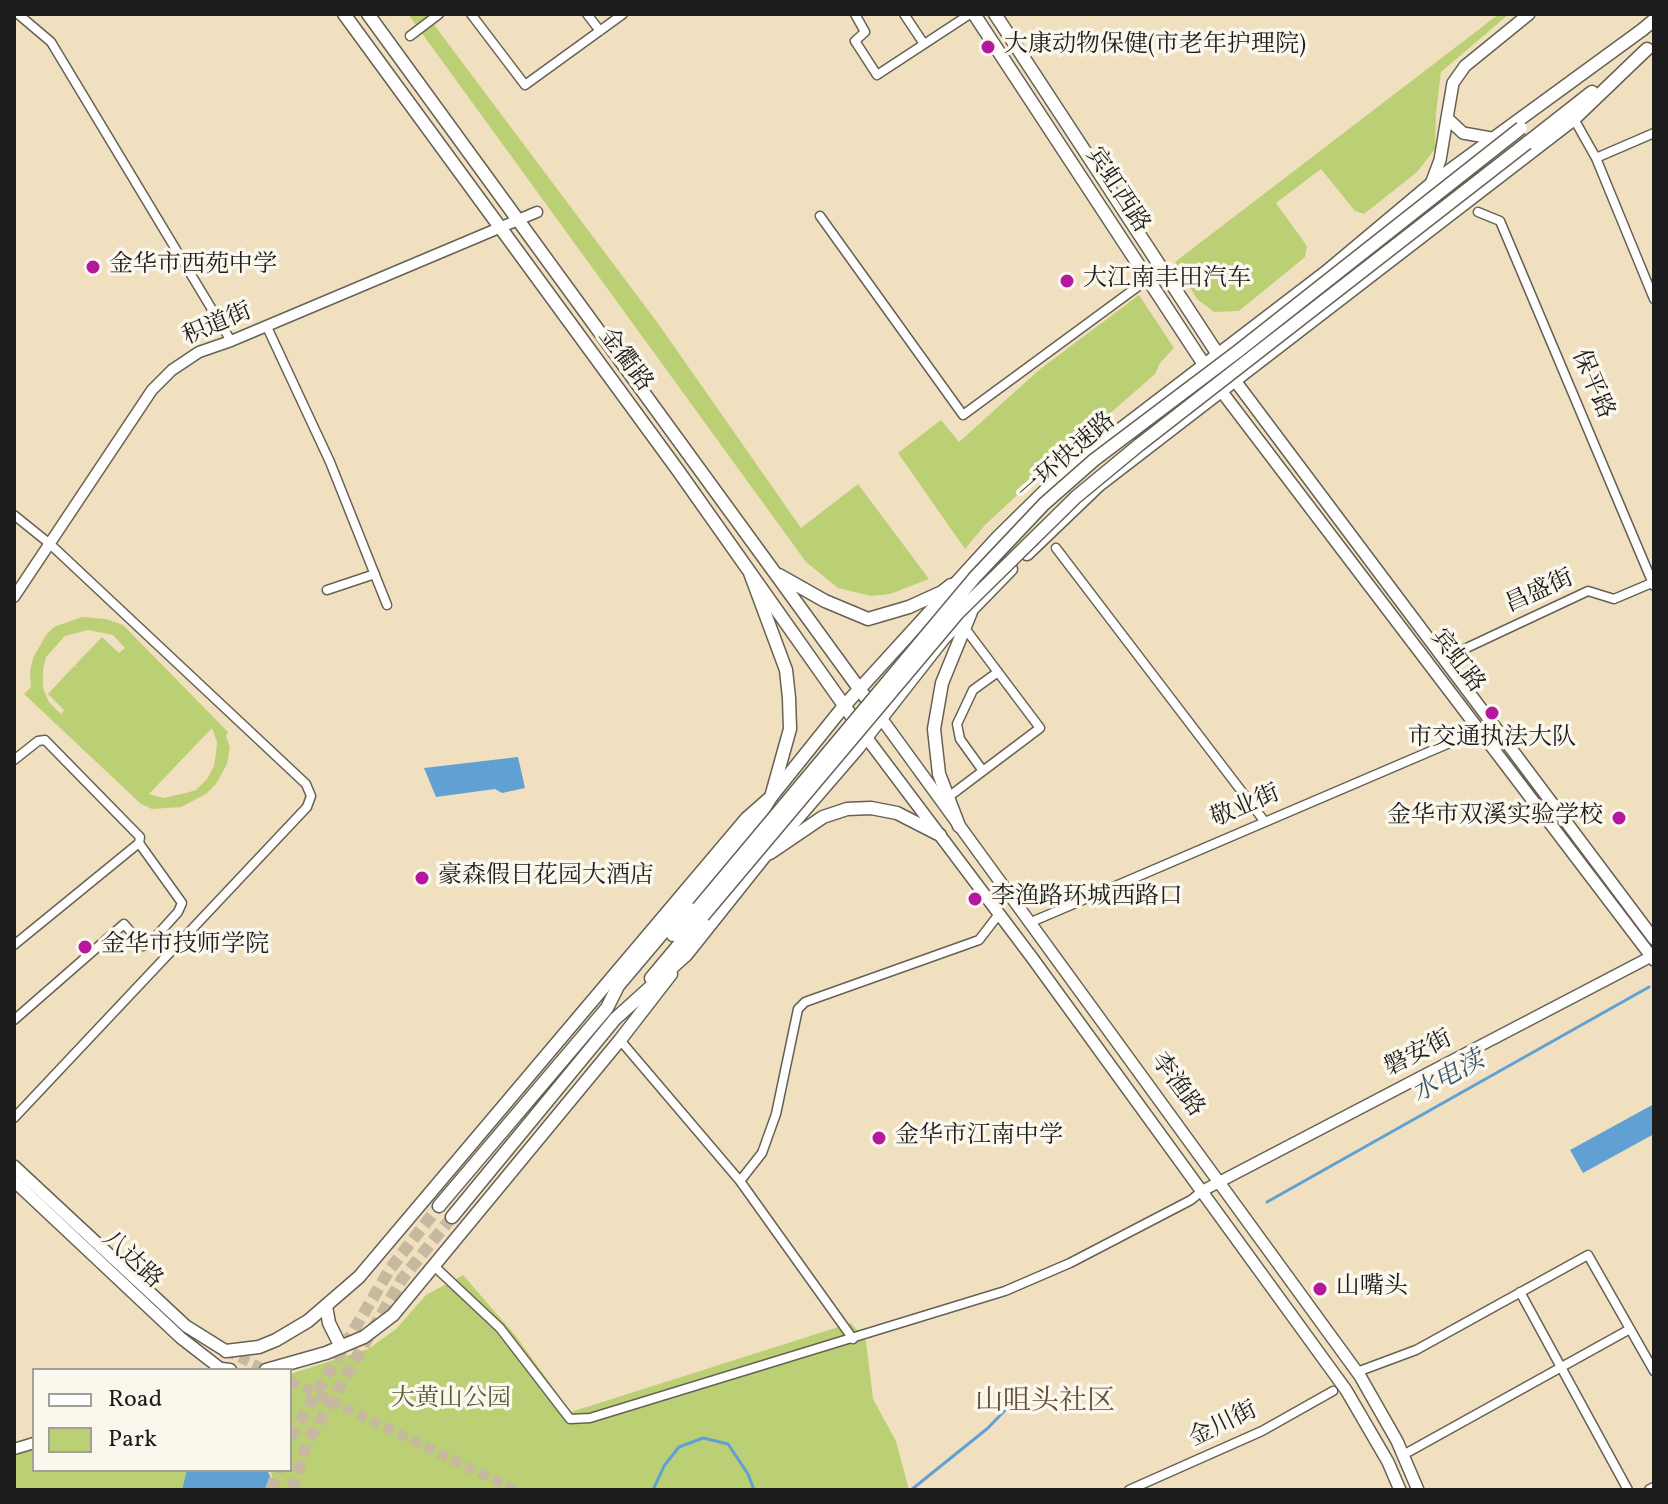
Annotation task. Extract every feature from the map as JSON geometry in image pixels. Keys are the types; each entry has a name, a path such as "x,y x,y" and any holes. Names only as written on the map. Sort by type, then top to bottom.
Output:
{"main road":[{"name":"金衢路","path":"344,14 677,469 866,737"},
{"name":"金衢路","path":"368,14 881,718"},
{"name":"宾虹西路","path":"972,14 1222,392"},
{"name":"宾虹西路","path":"995,14 1236,382"},
{"path":"1431,184 1440,160 1453,83 1465,66 1529,14"},
{"path":"452,1217 611,1014 618,986 753,826 771,797 844,706 962,576 1062,474 1326,272 1491,138 1654,21 1647,14"},
{"name":"一环快速路","path":"700,912 975,577 1044,504 1094,460 1250,342 1642,30"},
{"path":"273,1368 364,1337 393,1315 620,1040 764,857 866,737 944,638 1099,485 1574,119 1651,46"},
{"name":"一环快速路","path":"611,1014 958,613 1076,497 1651,46"},
{"path":"1447,118 1463,133 1491,138"},
{"name":"宾虹路","path":"1236,382 1654,939"},
{"name":"宾虹路","path":"1222,392 1653,957"},
{"path":"14,1166 186,1326 226,1351 259,1347 276,1340 326,1306 359,1277 746,819 771,797 790,729 789,698 786,670 750,573"},
{"path":"776,573 825,601 868,619 931,597 962,576"},
{"path":"944,799 934,729 942,683 971,610"},
{"path":"881,718 944,799 959,826"},
{"name":"李渔路","path":"866,737 1346,1390 1388,1462 1400,1490"},
{"path":"764,857 823,817 847,809 871,808 897,813 940,835"},
{"name":"李渔路","path":"959,826 1357,1372 1403,1455 1418,1490"},
{"path":"439,1206 611,1014 686,955"},
{"name":"八达路","path":"14,1181 181,1338 218,1368"},
{"path":"326,1306 329,1323 341,1347"}],"street":[{"path":"18,14 51,42 231,341"},
{"path":"410,36 439,14"},
{"path":"471,14 525,85 623,14"},
{"path":"587,14 600,31"},
{"path":"855,14 865,32 855,41 877,75 972,14"},
{"path":"904,14 924,44"},
{"path":"1574,119 1596,158 1654,299"},
{"path":"1596,158 1654,133"},
{"name":"积道街","path":"14,597 152,390 172,370 199,352 267,327 537,212"},
{"name":"保平路","path":"1478,212 1500,221 1654,584"},
{"path":"820,216 963,415 1148,279"},
{"path":"267,327 330,462 387,605"},
{"path":"14,515 50,544 306,784 311,796 307,807 14,1118"},
{"path":"1056,548 1265,822"},
{"path":"327,590 375,574"},
{"name":"昌盛街","path":"1443,659 1588,591 1614,599 1654,584"},
{"path":"944,799 1040,728 964,627"},
{"path":"983,771 960,739 957,724 973,690 998,672"},
{"name":"敬业街","path":"1029,923 1480,730"},
{"path":"14,760 38,741 45,740 140,837 139,843 14,945"},
{"path":"14,1020 124,924 143,946 150,943 178,912 182,903 139,843"},
{"path":"740,1181 762,1153 776,1114 798,1009 805,1002 979,940 999,914"},
{"name":"磐安街","path":"1202,1191 1653,957"},
{"path":"620,1040 740,1181 853,1339"},
{"path":"434,1266 500,1328 570,1419 590,1418 1005,1291 1070,1263 1191,1200 1202,1191"},
{"path":"1357,1372 1416,1350 1588,1255 1654,1371"},
{"path":"1520,1292 1628,1490"},
{"path":"1403,1455 1630,1329"},
{"path":"221,1368 226,1351"},
{"name":"金川街","path":"1129,1490 1262,1431 1333,1391"}],"green space":[{"path":"408,14 426,14 657,322 801,528 858,484 929,579 890,594 871,596 838,588 806,562"},
{"path":"1499,14 1509,14 1441,72 1435,149 1417,172 1364,214 1355,211 1321,169 1276,203 1307,246 1305,257 1239,311 1214,312 1197,299 1175,262"},
{"path":"1139,295 1174,348 1160,363 1155,374 1029,484 985,525 965,549 898,453 941,420 959,442 1039,370"},
{"path":"82,617 106,619 123,625 228,732 226,736 230,747 227,764 216,784 206,794 181,807 152,809 141,804 24,694 31,687 33,658 54,627","holes":["88,630 113,635 125,648 119,653 102,637 75,665 78,668 74,666 48,694 64,710 61,714 49,702 43,688 46,657 65,636","212,728 217,742 216,754 207,779 196,790 186,793 163,798 149,794"]},
{"name":"大黄山公园","path":"463,1275 515,1335 571,1412 851,1323 866,1341 873,1399 896,1441 909,1490 277,1490 271,1472 292,1472 292,1373 368,1349 396,1329 426,1295"},
{"path":"32,1450 32,1472 187,1472 183,1490 14,1490 14,1455"}],"water":[{"path":"518,757 525,788 502,793 495,789 436,797 424,768"},
{"path":"1654,1104 1654,1134 1583,1173 1570,1150"},
{"path":"186,1472 268,1472 277,1490 182,1490"}],"waterway":[{"name":"水电渎","path":"1267,1202 1649,987"},
{"name":"水电渎","path":"911,1490 988,1428 1025,1385"},
{"name":"水电渎","path":"653,1490 664,1466 679,1447 703,1438 728,1444 748,1474 754,1490"}],"tunnel":[{"path":"292,1435 390,1269 439,1206"},
{"path":"292,1490 307,1443 402,1279 452,1217"},
{"path":"226,1351 262,1368"},
{"path":"292,1382 515,1490"},
{"path":"271,1490 277,1472"}],"place":[{"name":"大康动物保健(市老年护理院)","path":"988,47"},
{"name":"金华市西苑中学","path":"93,267"},
{"name":"大江南丰田汽车","path":"1067,281"},
{"name":"市交通执法大队","path":"1492,713"},
{"name":"金华市双溪实验学校","path":"1619,818"},
{"name":"豪森假日花园大酒店","path":"422,878"},
{"name":"李渔路环城西路口","path":"975,899"},
{"name":"金华市技师学院","path":"85,947"},
{"name":"金华市江南中学","path":"879,1138"},
{"name":"山嘴头","path":"1320,1289"}],"district":[{"name":"山咀头社区","path":"1045,1404"}]}
